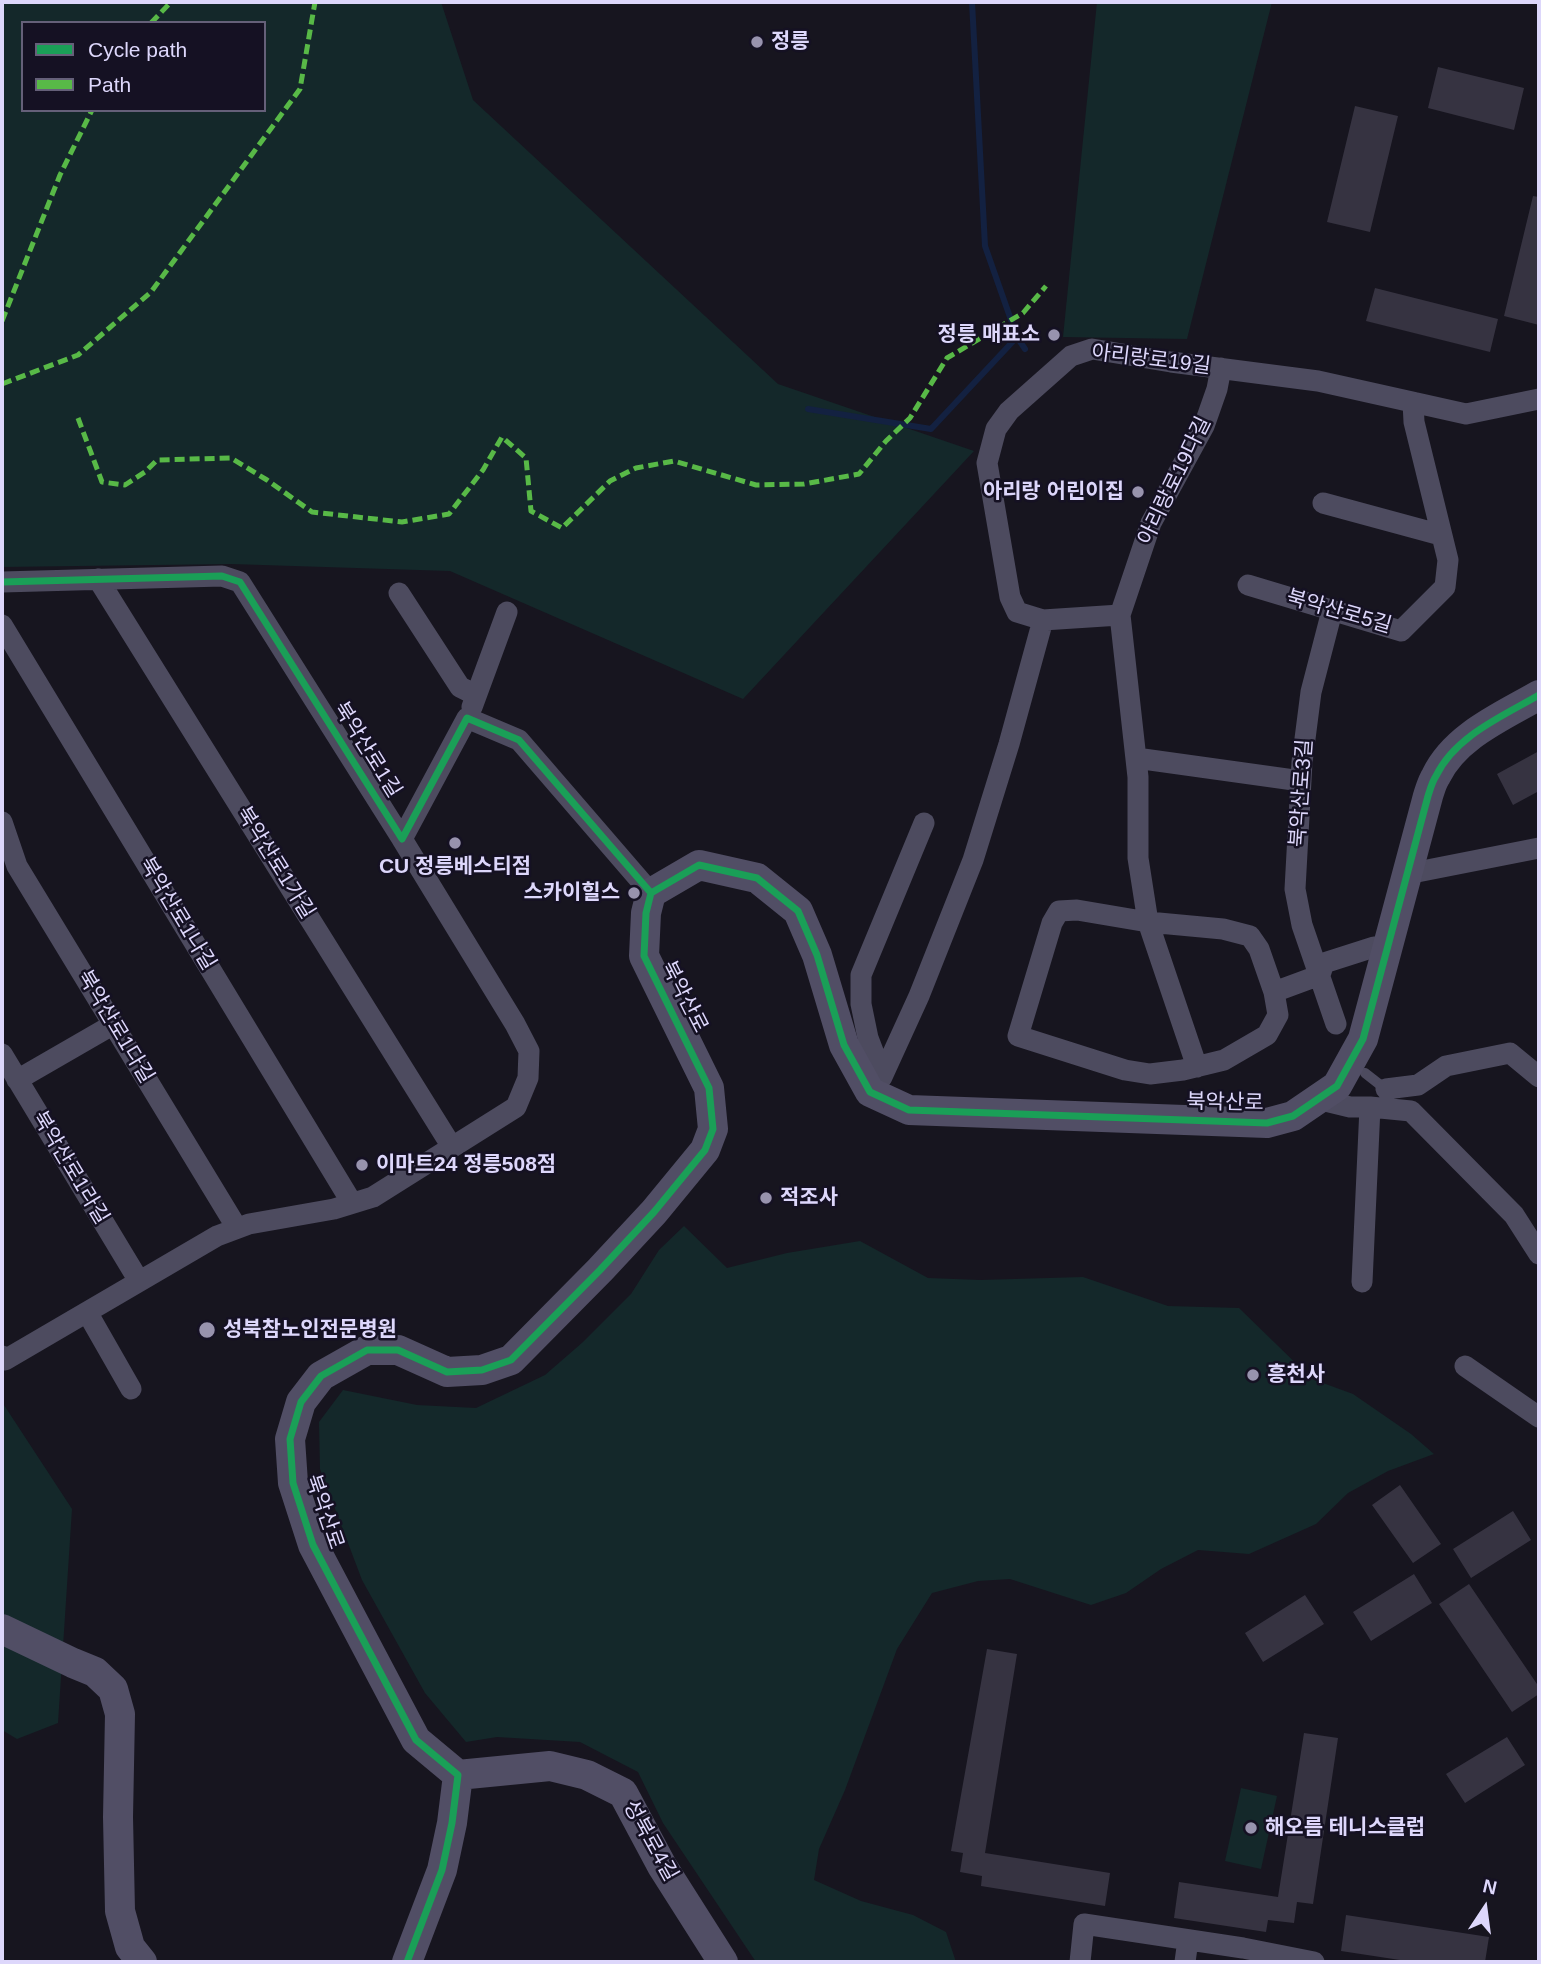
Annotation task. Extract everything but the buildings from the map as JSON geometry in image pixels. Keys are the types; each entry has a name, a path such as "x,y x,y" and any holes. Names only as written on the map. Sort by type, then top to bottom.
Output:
{"street":[{"name":"아리랑로19길","path":"1043,620 1017,612 1010,597 987,463 996,429 1009,411 1071,356 1092,349 1318,381 1466,414 1539,399"},
{"name":"아리랑로19다길","path":"1197,1067 1148,922 1138,858 1138,777 1120,615 1151,523 1204,426 1221,368"},
{"name":"북악산로5길","path":"1248,585 1401,631 1445,587 1448,560 1414,422 1413,402"},
{"path":"1323,503 1441,535"},
{"name":"북악산로1길","path":"2,582 222,576 240,582 402,839 529,1051 528,1078 516,1107 373,1197 334,1209 249,1224 217,1236 5,1360 2,1356"},
{"name":"북악산로1가길","path":"97,579 452,1147"},
{"path":"400,593 460,687 476,695"},
{"name":"북악산로3길","path":"1332,611 1311,692 1302,762 1295,890 1302,925 1339,1029"},
{"name":"북악산로1길","path":"402,839 467,718 507,612"},
{"path":"878,1081 919,996 973,860 1043,620 1120,615"},
{"name":"북악산로1나길","path":"2,625 352,1203"},
{"name":"북악산로","path":"878,1081 909,1110 1267,1123 1293,1116 1337,1086 1363,1040 1428,796 1436,775 1461,744 1479,730 1539,695"},
{"path":"467,718 519,740 651,893 699,865 757,878 798,911 817,956 844,1045 878,1081"},
{"path":"1136,758 1301,781"},
{"name":"북악산로1다길","path":"2,822 18,866 237,1228"},
{"path":"878,1081 876,1059 868,1038 861,1003 861,975 924,823"},
{"path":"1407,874 1539,848"},
{"name":"북악산로","path":"458,1775 416,1740 313,1545 293,1483 290,1439 301,1402 321,1376 366,1350 398,1350 447,1371 482,1370 510,1360 654,1212 705,1150 713,1129 709,1088 644,956 646,913 651,893"},
{"path":"1077,910 1148,922 1223,929 1250,936 1259,949 1274,992 1278,1015 1268,1035 1224,1060 1197,1067 1150,1074 1125,1070 1018,1036 1052,923 1059,911 1077,910"},
{"path":"1274,992 1320,975 1324,963 1374,947 1387,949"},
{"path":"17,1080 114,1024"},
{"path":"1386,1089 1418,1085 1446,1066 1510,1053 1539,1077"},
{"name":"북악산로1라길","path":"2,1054 139,1281"},
{"path":"1317,1099 1350,1107 1411,1111 1514,1215 1539,1254"},
{"path":"1362,1282 1370,1107"},
{"path":"87,1312 131,1389"},
{"path":"1465,1366 1539,1417"},
{"path":"2,1629 95,1672 113,1689 120,1714 120,1911 130,1947 142,1962"},
{"name":"성북로4길","path":"458,1775 550,1766 587,1775 623,1793 662,1866 723,1962"},
{"path":"407,1962 443,1870 458,1775"},
{"path":"1080,1962 1084,1924 1188,1940 1242,1955 1314,1962"},
{"path":"1185,1962 1188,1940"}],"lane":[{"path":"1365,1073 1411,1111"}],"green space":[{"path":"2,2 441,2 473,100 778,384 974,451 743,699 450,571 231,564 2,567"},
{"path":"1097,2 1272,2 1187,339 1063,337"},
{"path":"684,1226 727,1268 787,1253 860,1241 928,1278 980,1280 1083,1277 1168,1306 1239,1308 1312,1379 1353,1394 1411,1434 1434,1454 1388,1471 1348,1493 1316,1524 1249,1554 1198,1550 1161,1569 1126,1593 1091,1605 1010,1579 978,1581 932,1593 897,1649 845,1790 819,1849 814,1880 861,1901 913,1915 946,1932 956,1962 756,1962 663,1823 638,1772 580,1742 497,1737 466,1742 425,1693 362,1580 320,1469 319,1422 343,1390 417,1405 476,1408 545,1375 631,1294 659,1250"},
{"path":"2,1402 72,1509 58,1723 17,1739 2,1730"},
{"name":"해오름 테니스클럽","path":"1241,1788 1277,1796 1261,1869 1225,1861"}],"waterway":[{"path":"972,2 985,246 1017,337 1025,349"},
{"path":"808,409 931,429 1017,337"}],"marked path":[{"path":"153,21 171,2"},
{"path":"2,384 78,355 151,292 300,89 315,2"},
{"path":"2,321 60,175 91,112"},
{"path":"78,418 102,482 125,485 157,460 231,458 312,512 402,522 449,514 483,470 502,437 526,458 531,511 562,528 610,481 636,468 674,461 756,485 804,484 859,474 886,441 910,418 947,358 1023,313 1046,286"}],"cycle path":[{"path":"2,582 222,576 240,582 402,839 467,718 519,740 651,893"},
{"path":"407,1962 442,1870 458,1775 416,1740 313,1545 293,1483 290,1439 301,1402 321,1376 367,1350 398,1350 447,1372 482,1370 511,1360 654,1212 705,1150 713,1129 709,1088 644,956 646,913 651,893 699,865 757,878 798,911 817,955 844,1045 870,1092 909,1110 1267,1123 1293,1116 1337,1086 1363,1039 1428,796 1444,762 1455,749 1481,728 1539,695"}],"place":[{"name":"정릉","path":"757,42"},
{"name":"정릉 매표소","path":"1054,335"},
{"name":"아리랑 어린이집","path":"1138,492"},
{"name":"CU 정릉베스티점","path":"455,843"},
{"name":"스카이힐스","path":"634,893"},
{"name":"이마트24 정릉508점","path":"362,1165"},
{"name":"적조사","path":"766,1198"},
{"name":"성북참노인전문병원","path":"207,1330"},
{"name":"흥천사","path":"1253,1375"},
{"name":"해오름 테니스클럽","path":"1251,1828"}]}
